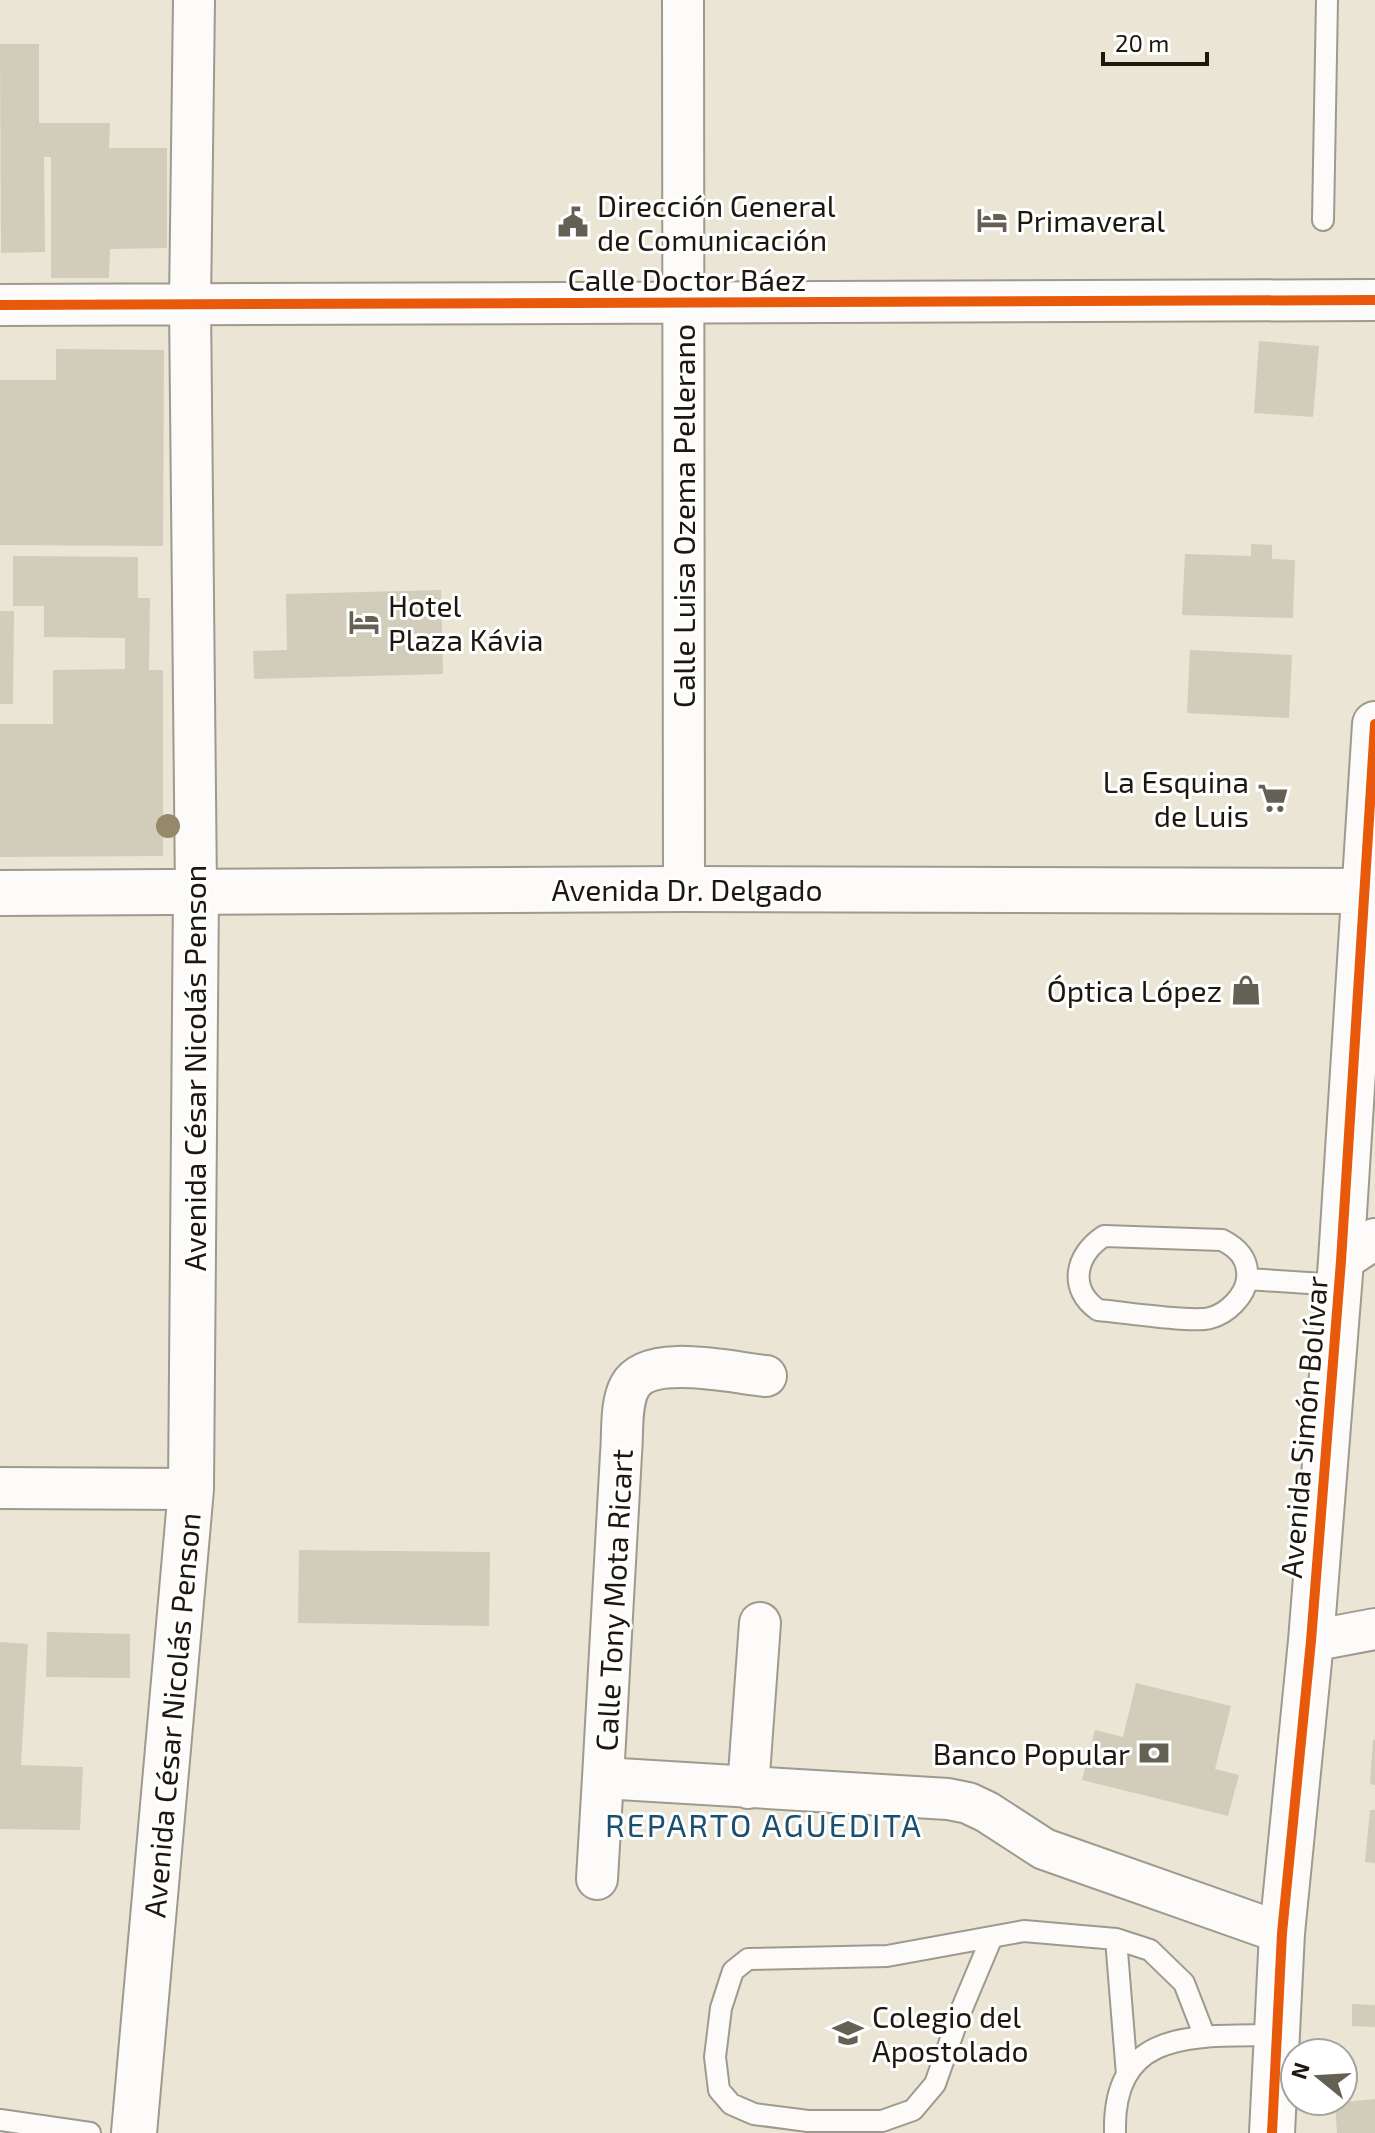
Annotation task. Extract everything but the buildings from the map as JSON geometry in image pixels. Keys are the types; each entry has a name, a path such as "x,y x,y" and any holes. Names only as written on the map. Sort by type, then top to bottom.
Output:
{"main road":[{"name":"Avenida Simón Bolívar","path":"1272,2133 1282,1933 1351,1262 1375,724"},
{"name":"Avenida Dr. Delgado","path":"0,893 684,889 1369,891"},
{"name":"Avenida César Nicolás Penson","path":"134,2133 191,1489 196,891"}],"street":[{"name":"Avenida César Nicolás Penson","path":"194,0 190,304 196,891"},
{"name":"Calle Luisa Ozema Pellerano","path":"683,0 684,889"},
{"name":"Calle Doctor Báez","path":"0,305 1375,300"},
{"name":"Calle Tony Mota Ricart","path":"766,1376 666,1366 643,1372 630,1386 624,1408 603,1778 948,1799 968,1803 1044,1849 1282,1933"},
{"path":"0,1488 191,1489"},
{"path":"748,1788 760,1623"},
{"path":"1311,1641 1375,1629"},
{"path":"597,1879 603,1778"}],"lane":[{"path":"1323,220 1327,0"},
{"path":"1104,1236 1204,1238 1222,1240 1236,1247 1245,1259 1247,1279 1242,1294 1230,1307 1211,1318 1190,1318 1098,1310 1086,1302 1079,1286 1079,1266 1089,1246 1104,1236"},
{"path":"1247,1279 1351,1262"},
{"path":"992,1937 935,2084 913,2110 882,2121 808,2121 754,2114 731,2104 719,2090 715,2057 721,2008 733,1971 748,1959 887,1956 1024,1931 1116,1939 1150,1950 1184,1983 1205,2037"},
{"path":"1116,1939 1127,2075"},
{"path":"1115,2133 1119,2092 1127,2075 1136,2062 1156,2048 1186,2037 1277,2035"},
{"path":"0,2120 90,2133"}],"cycle path":[{"path":"0,305 1375,300"},
{"path":"1272,2133 1282,1933 1311,1641 1341,1261 1375,724"}],"place":[{"name":"Primaveral","path":"992,220"},
{"name":"Dirección General de Comunicación","path":"573,222"},
{"name":"Hotel Plaza Kávia","path":"364,622"},
{"name":"La Esquina de Luis","path":"1273,798"},
{"name":"Óptica López","path":"1246,990"},
{"name":"Banco Popular","path":"1154,1753"},
{"name":"Colegio del Apostolado","path":"848,2033"}],"district":[{"name":"REPARTO AGUEDITA","path":"764,1824"}]}
